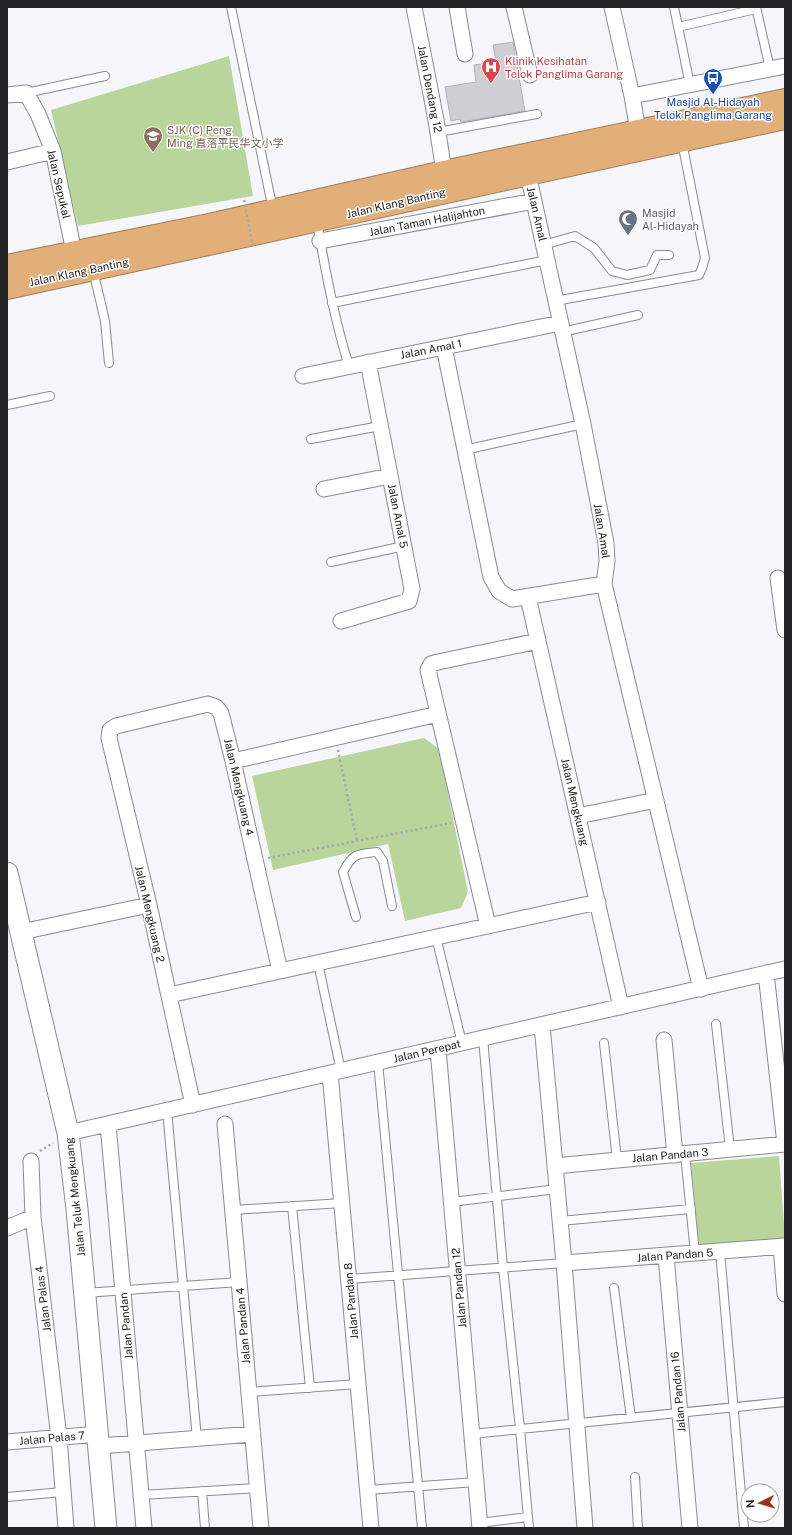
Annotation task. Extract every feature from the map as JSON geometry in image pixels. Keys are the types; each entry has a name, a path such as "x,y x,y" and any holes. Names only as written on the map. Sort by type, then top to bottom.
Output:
{"highway":[{"name":"Jalan Klang Banting","path":"7,266 209,225 444,172 785,100"},
{"name":"Jalan Klang Banting","path":"7,288 92,269 319,231 528,174 785,118"}],"street":[{"name":"Jalan Dendang 12","path":"414,7 438,132 444,172"},
{"path":"457,7 465,54"},
{"path":"514,7 530,75"},
{"path":"612,7 638,130"},
{"path":"632,96 785,66"},
{"path":"7,95 26,92"},
{"name":"Jalan Sepukal","path":"26,92 38,114 53,151 74,252"},
{"path":"7,162 53,151"},
{"name":"Jalan Amal","path":"528,174 583,424 606,543 607,562 604,584"},
{"name":"Jalan Taman Halijahton","path":"319,231 534,201"},
{"name":"Jalan Amal 1","path":"303,376 444,347 561,328"},
{"path":"444,347 490,577 499,591 512,599 604,584 701,989"},
{"name":"Jalan Amal 5","path":"341,622 409,601 412,589 368,362"},
{"path":"324,490 390,476"},
{"path":"778,578 785,630"},
{"name":"Jalan Mengkuang","path":"528,597 621,1007"},
{"path":"488,926 428,670 431,664 538,641"},
{"name":"Jalan Mengkuang 4","path":"116,726 208,704 216,707 221,713 256,860 280,971"},
{"path":"233,761 438,714"},
{"name":"Jalan Mengkuang 2","path":"116,726 110,730 109,738 149,905 193,1104"},
{"path":"578,816 656,800"},
{"name":"Jalan Teluk Mengkuang","path":"7,872 11,910 21,932 68,1133 77,1209 106,1528"},
{"path":"169,995 598,902"},
{"path":"21,932 149,905"},
{"name":"Jalan Perepat","path":"68,1133 785,969"},
{"path":"766,973 785,1145"},
{"path":"542,1025 564,1263 585,1528"},
{"path":"664,1040 680,1154"},
{"name":"Jalan Pandan 12","path":"438,1049 480,1525"},
{"name":"Jalan Pandan 8","path":"335,1072 342,1203 371,1528"},
{"name":"Jalan Pandan","path":"108,1124 144,1528"},
{"name":"Jalan Pandan 4","path":"225,1124 261,1528"},
{"name":"Jalan Pandan 3","path":"555,1166 785,1145"},
{"name":"Jalan Palas 4","path":"31,1161 33,1217 59,1438 66,1528"},
{"path":"7,1228 33,1217"},
{"path":"783,1246 785,1294"},
{"name":"Jalan Pandan 5","path":"564,1263 783,1246"},
{"name":"Jalan Pandan 16","path":"666,1256 690,1528"},
{"name":"Jalan Palas 7","path":"7,1442 59,1438 136,1443 253,1434"}],"lane":[{"path":"231,7 273,211"},
{"path":"674,7 690,85"},
{"path":"678,27 756,8 770,69"},
{"path":"26,92 105,76"},
{"path":"438,132 537,114"},
{"path":"555,301 699,275 705,258 682,141"},
{"path":"319,231 332,303 349,366"},
{"path":"543,245 575,236 594,248 612,271 627,275 650,270 657,255 669,255"},
{"path":"332,303 547,260"},
{"path":"92,269 105,321 109,363"},
{"path":"561,328 638,315"},
{"path":"7,405 50,396"},
{"path":"464,450 583,424"},
{"path":"311,439 380,426"},
{"path":"331,562 404,546"},
{"path":"356,917 343,872 350,859 360,854 377,852 384,861 392,906"},
{"path":"436,937 462,1043"},
{"path":"318,962 335,1072"},
{"path":"716,1024 730,1150"},
{"path":"483,1038 503,1268 529,1528"},
{"path":"604,1043 617,1160"},
{"path":"378,1062 422,1528"},
{"path":"167,1110 197,1438"},
{"path":"680,1154 691,1209 695,1253"},
{"path":"452,1202 557,1189"},
{"path":"233,1210 342,1203"},
{"path":"292,1206 310,1388"},
{"path":"560,1221 691,1209"},
{"path":"720,1251 744,1528"},
{"path":"349,1279 564,1263"},
{"path":"85,1293 239,1282"},
{"path":"614,1288 631,1418"},
{"path":"249,1392 358,1384"},
{"path":"472,1434 785,1402"},
{"path":"635,1477 638,1528"},
{"path":"368,1490 476,1482"},
{"path":"141,1495 258,1488"},
{"path":"202,1491 205,1528"},
{"path":"7,1497 63,1492"},
{"path":"480,1525 528,1517"}],"path":[{"path":"244,200 253,247"},
{"path":"335,738 360,854"},
{"path":"256,860 463,821"},
{"path":"31,1161 41,1151 68,1133"}],"green space":[{"path":"229,56 253,196 78,226 51,110"},
{"path":"424,738 439,749 468,892 461,908 405,921 388,844 273,870 252,776"},
{"path":"779,1156 785,1239 699,1247 691,1163"}],"building":[{"name":"Klinik Kesihatan Telok Panglima Garang","path":"513,42 525,111 461,122 460,119 451,121 445,87 476,82 474,65 496,62 493,45"}],"place":[{"name":"Klinik Kesihatan Telok Panglima Garang","path":"491,84"},
{"name":"Masjid Al-Hidayah Telok Panglima Garang","path":"713,95"},
{"name":"SJK (C) Peng Ming 直落平民华文小学","path":"153,153"},
{"name":"Masjid Al-Hidayah","path":"628,236"}]}
